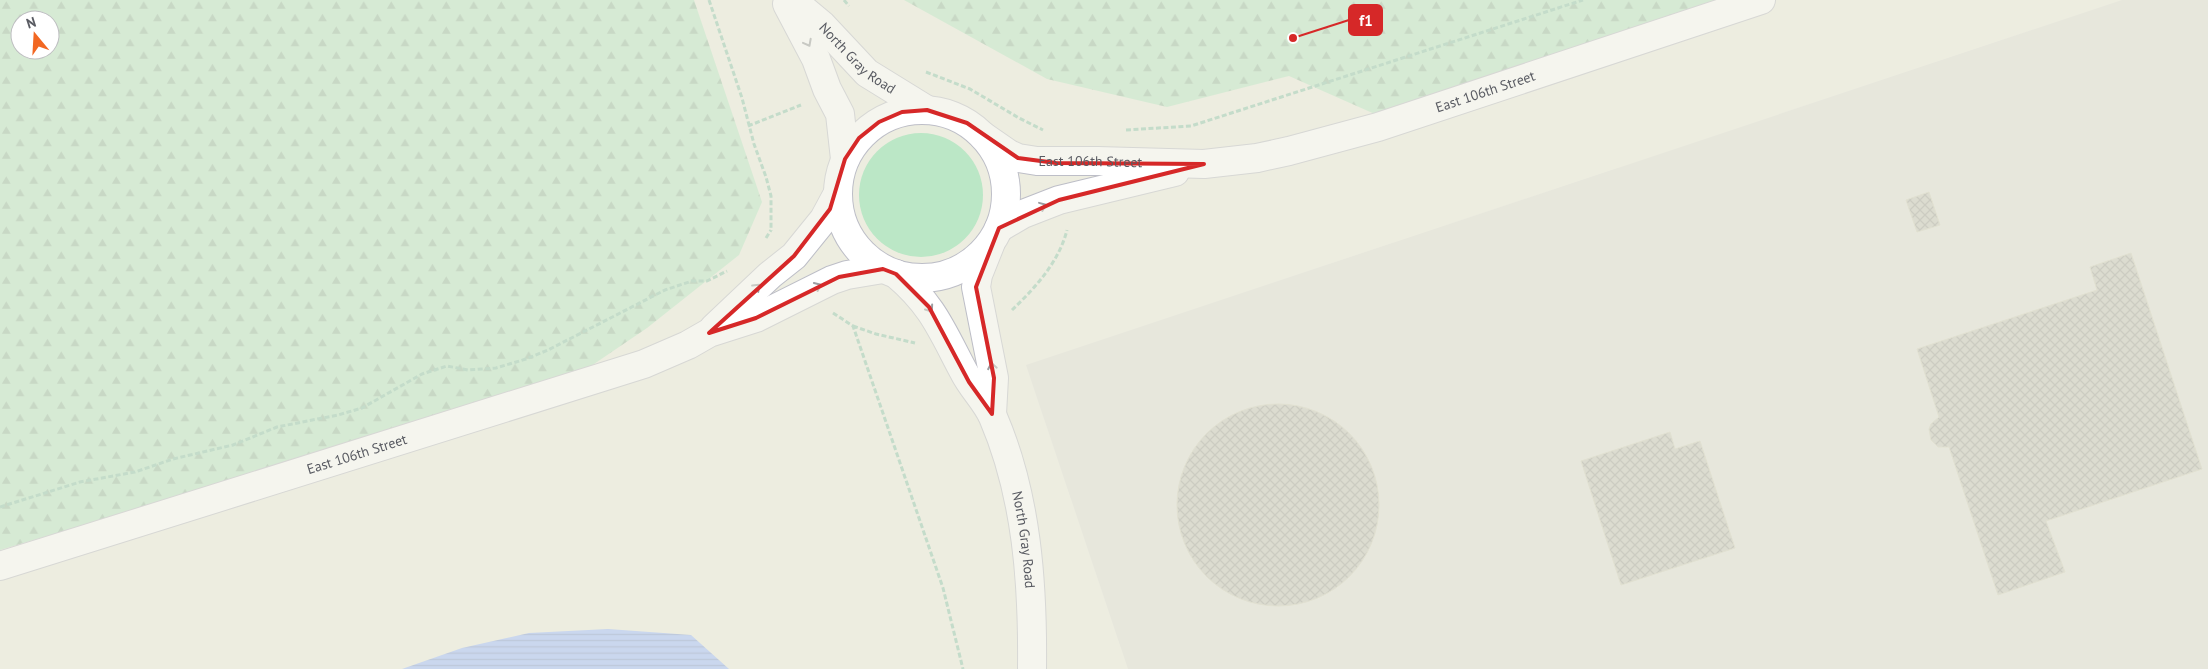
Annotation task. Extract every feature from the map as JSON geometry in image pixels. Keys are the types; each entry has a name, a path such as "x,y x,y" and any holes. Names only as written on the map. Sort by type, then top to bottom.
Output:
{"street":[{"name":"North Gray Road","path":"786,0 816,59 827,89 840,114 846,159"},
{"name":"North Gray Road","path":"792,0 822,25 867,73 927,110"},
{"name":"East 106th Street","path":"996,234 1023,214 1059,200 1204,164 1290,152 1354,134 1761,0"},
{"path":"927,110 948,114 967,123 983,136 999,159 1004,172 1006,201 996,234 978,256 960,268 939,276 918,278 890,271 868,258 855,245 845,229 838,193 841,170 859,138 879,122 902,112 927,110"},
{"name":"East 106th Street","path":"983,136 1009,154 1018,158 1037,161 1204,164"},
{"name":"East 106th Street","path":"710,333 770,275 794,256 824,219 838,193"},
{"name":"North Gray Road","path":"992,414 994,378 976,287 978,275 996,234"},
{"name":"North Gray Road","path":"890,271 912,288 929,306 969,382 992,414 1012,474 1027,544 1032,595 1032,669"},
{"name":"East 106th Street","path":"0,566 644,364 688,345 710,333 756,318 814,287 839,277 890,271"}],"path":[{"path":"709,0 742,98 748,126 771,196 771,230 764,241"},
{"path":"1117,130 1191,126 1583,0"},
{"path":"925,71 970,89 1045,131"},
{"path":"748,126 801,104"},
{"path":"1006,314 1027,296 1043,277 1059,248 1067,226"},
{"path":"771,230 776,235"},
{"path":"0,507 80,482 135,472 173,459 233,445 277,426 338,416 362,408 422,374 447,366 468,370 496,368 526,359 556,347 664,290 692,281 707,281 731,268"},
{"path":"829,310 853,326 905,341 921,343"},
{"path":"853,326 944,588 963,669"}],"highlighted area":[{"path":"927,110 967,123 1018,158 1056,163 1204,164 1059,200 999,228 976,287 994,378 992,414 969,382 929,307 896,274 883,269 839,277 756,318 709,333 794,256 830,209 845,159 859,138 879,122 902,112"}],"shaded area":[{"path":"2122,0 2208,0 2208,669 1128,669 1026,365"}],"green space":[{"path":"0,0 694,0 762,202 739,255 647,328 569,381 0,550"},
{"path":"904,0 1730,0 1377,115 1289,76 1167,107 1047,79"},
{"path":"921,133 945,138 956,143 965,151 973,160 978,171 983,195 978,219 973,230 965,239 956,247 945,252 921,257 897,252 886,247 877,239 869,230 864,219 859,195 864,171 869,160 877,151 886,143 897,138"}],"water":[{"path":"608,629 691,635 729,669 402,669 462,648 529,633"}],"building":[{"path":"1929,192 1940,225 1917,232 1906,200"},
{"path":"2131,253 2202,469 2046,521 2065,572 1998,595 1949,447 1938,447 1931,440 1929,429 1931,424 1939,417 1917,349 2097,290 2090,267"},
{"path":"1278,404 1298,406 1317,412 1334,421 1356,441 1371,466 1377,485 1379,505 1377,525 1371,544 1362,561 1342,583 1317,598 1298,604 1278,606 1258,604 1239,598 1222,589 1200,569 1185,544 1179,525 1177,505 1179,485 1185,466 1194,449 1214,427 1239,412 1258,406"},
{"path":"1670,432 1675,449 1700,441 1735,548 1621,585 1581,461"}],"place":[{"name":"f1","path":"1293,38"}]}
